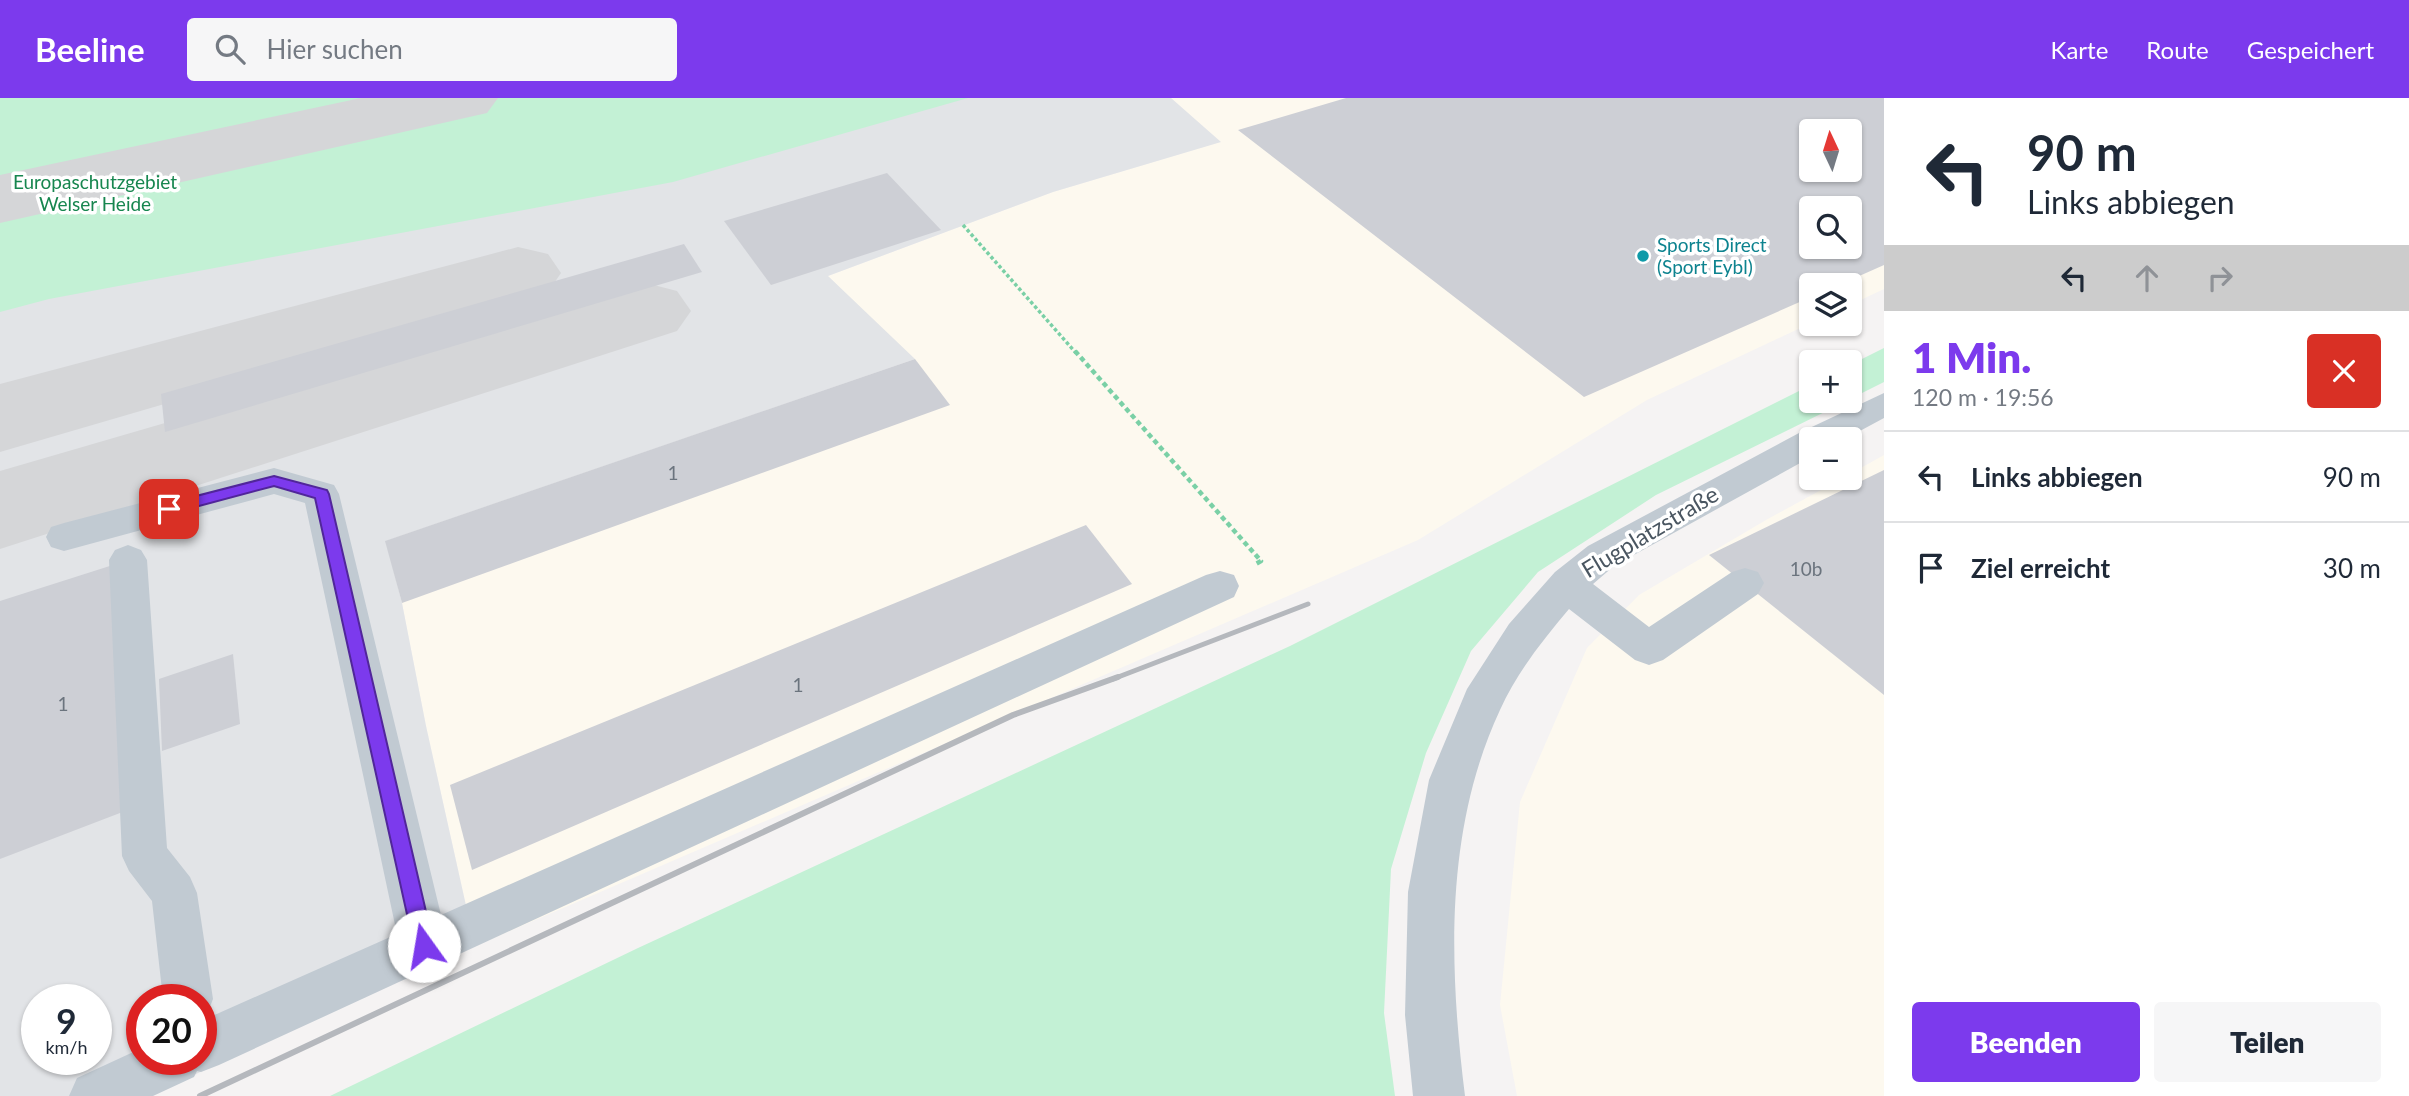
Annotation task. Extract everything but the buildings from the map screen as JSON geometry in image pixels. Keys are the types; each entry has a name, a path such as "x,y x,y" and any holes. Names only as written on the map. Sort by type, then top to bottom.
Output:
{"street":[{"path":"1840,427 1884,404"},
{"name":"Flugplatzstraße","path":"1439,1096 1430,1015 1431,892 1451,780 1482,702 1523,635 1568,583 1601,556 1799,448"},
{"path":"64,537 274,481 321,494 424,946"},
{"path":"128,560 145,856 174,893 186,984"},
{"path":"1568,583 1588,604 1649,648 1745,583"},
{"path":"217,1040 1220,586"},
{"path":"95,1096 141,1075"}],"path":[{"path":"963,225 1261,561 1220,586"}],"shaded area":[{"path":"0,98 1171,98 1221,142 1053,192 828,276 915,359 386,541 402,603 426,726 475,946 217,1064 217,984 126,984 126,1075 194,1075 148,1096 0,1096"},
{"path":"1171,98 1884,98 1884,289 1862,299 1862,273 1799,273 1799,329 1647,400 1418,540 475,946 426,726 402,603 385,541 914,360 828,276 1053,192 1220,142"},
{"path":"1884,455 1884,1096 1517,1096 1500,1005 1520,802 1587,648 1639,595 1766,520 1821,490 1862,490 1862,467"}],"green space":[{"name":"Europaschutzgebiet Welser Heide","path":"0,98 968,98 673,182 49,299 0,312"},
{"path":"1884,348 1884,382 1862,393 1862,359"},
{"path":"1799,391 1799,413 1823,413 1656,495 1538,572 1471,651 1426,753 1391,869 1384,1013 1395,1096 330,1096 638,948 1290,646"}],"taxiway":[{"path":"0,199 462,98"},
{"path":"0,418 518,273"},
{"path":"0,510 646,311"}],"railway":[{"path":"1113,679 1308,604"},
{"path":"200,1096 1013,715 1118,677"}],"place":[{"name":"Sports Direct (Sport Eybl)","path":"1643,256"}],"route":[{"path":"169,509 274,481 321,494 424,946"}]}
